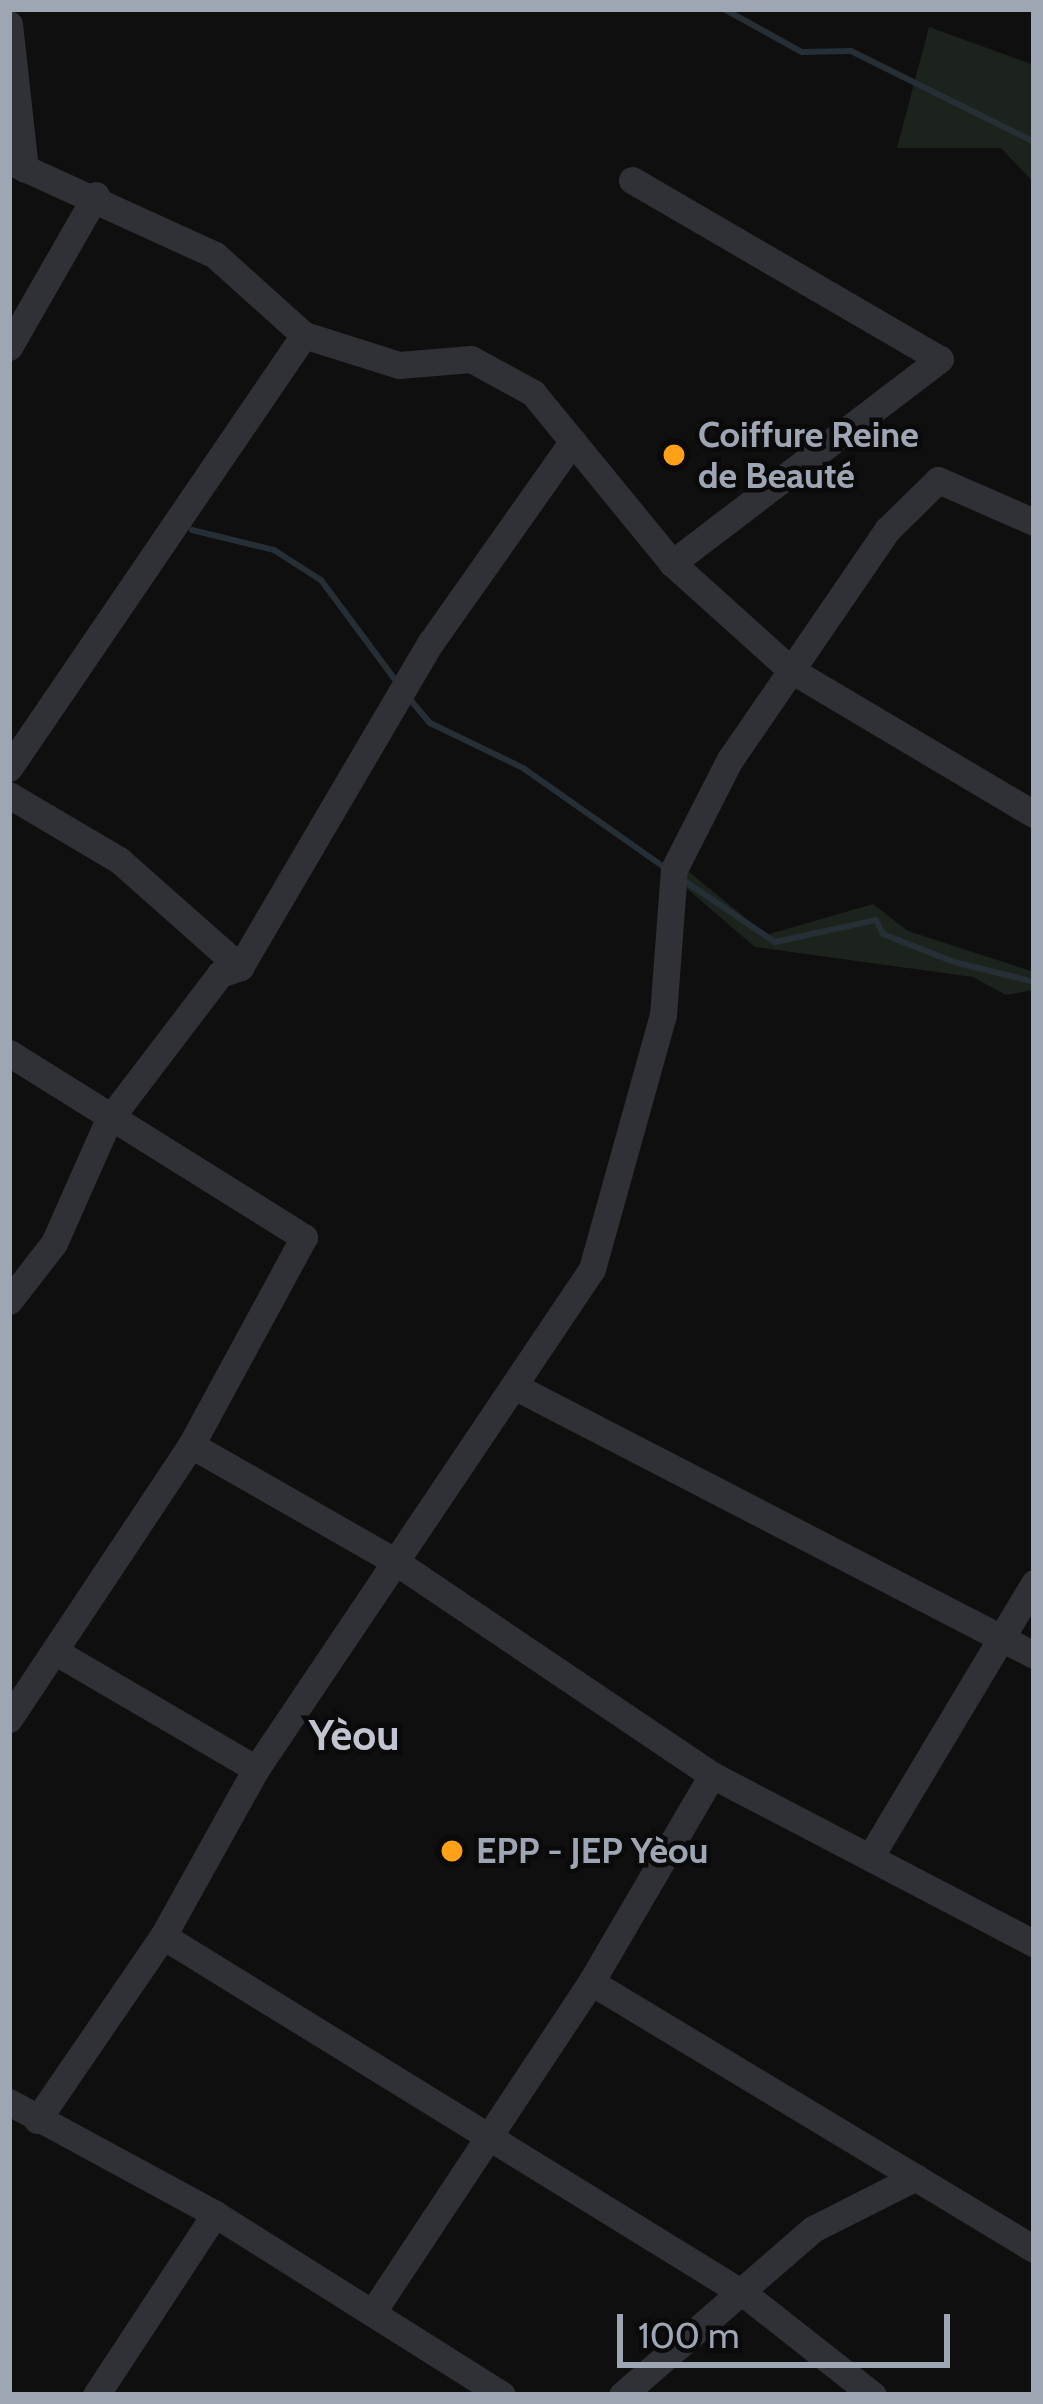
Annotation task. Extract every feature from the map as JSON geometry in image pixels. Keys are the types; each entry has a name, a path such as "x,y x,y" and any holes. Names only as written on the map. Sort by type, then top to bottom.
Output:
{"street":[{"path":"9,24 17,165 96,195 215,256 304,335 399,365 471,359 533,393 672,563 791,670 1034,814"},
{"path":"632,180 940,359 672,563"},
{"path":"9,346 96,195"},
{"path":"9,768 304,335"},
{"path":"9,1301 54,1243 109,1121 220,974 240,968 431,642 573,441"},
{"path":"37,2120 163,1936 256,1769 592,1269 663,1015 672,875 684,833 887,530 938,480 1034,523"},
{"path":"9,796 119,860 240,968"},
{"path":"9,1053 109,1121 304,1237 191,1445 9,1719"},
{"path":"514,1386 1034,1655"},
{"path":"191,1445 396,1562 712,1774 1034,1943"},
{"path":"872,1854 1034,1583"},
{"path":"56,1652 256,1769"},
{"path":"374,2310 591,1982 712,1774"},
{"path":"163,1936 747,2296 874,2395"},
{"path":"591,1982 1034,2249"},
{"path":"9,2102 215,2214 374,2310 502,2395"},
{"path":"622,2395 747,2296 814,2228 916,2177"},
{"path":"96,2395 215,2214"}],"shaded area":[{"path":"929,27 1034,65 1034,183 1001,148 897,148"},
{"path":"688,871 766,935 873,904 908,931 1034,972 1034,990 1006,995 973,977 755,947 686,888"}],"waterway":[{"path":"724,9 802,52 851,51 1034,142"},
{"path":"192,530 274,550 321,580 396,681"},
{"path":"408,697 430,723 523,768 664,867"},
{"path":"680,878 775,942 876,920 883,934 954,962 1034,982"}],"place":[{"name":"Coiffure Reine de Beauté","path":"674,455"},
{"name":"EPP - JEP Yèou","path":"452,1851"}],"district":[{"name":"Yèou","path":"354,1735"}]}
